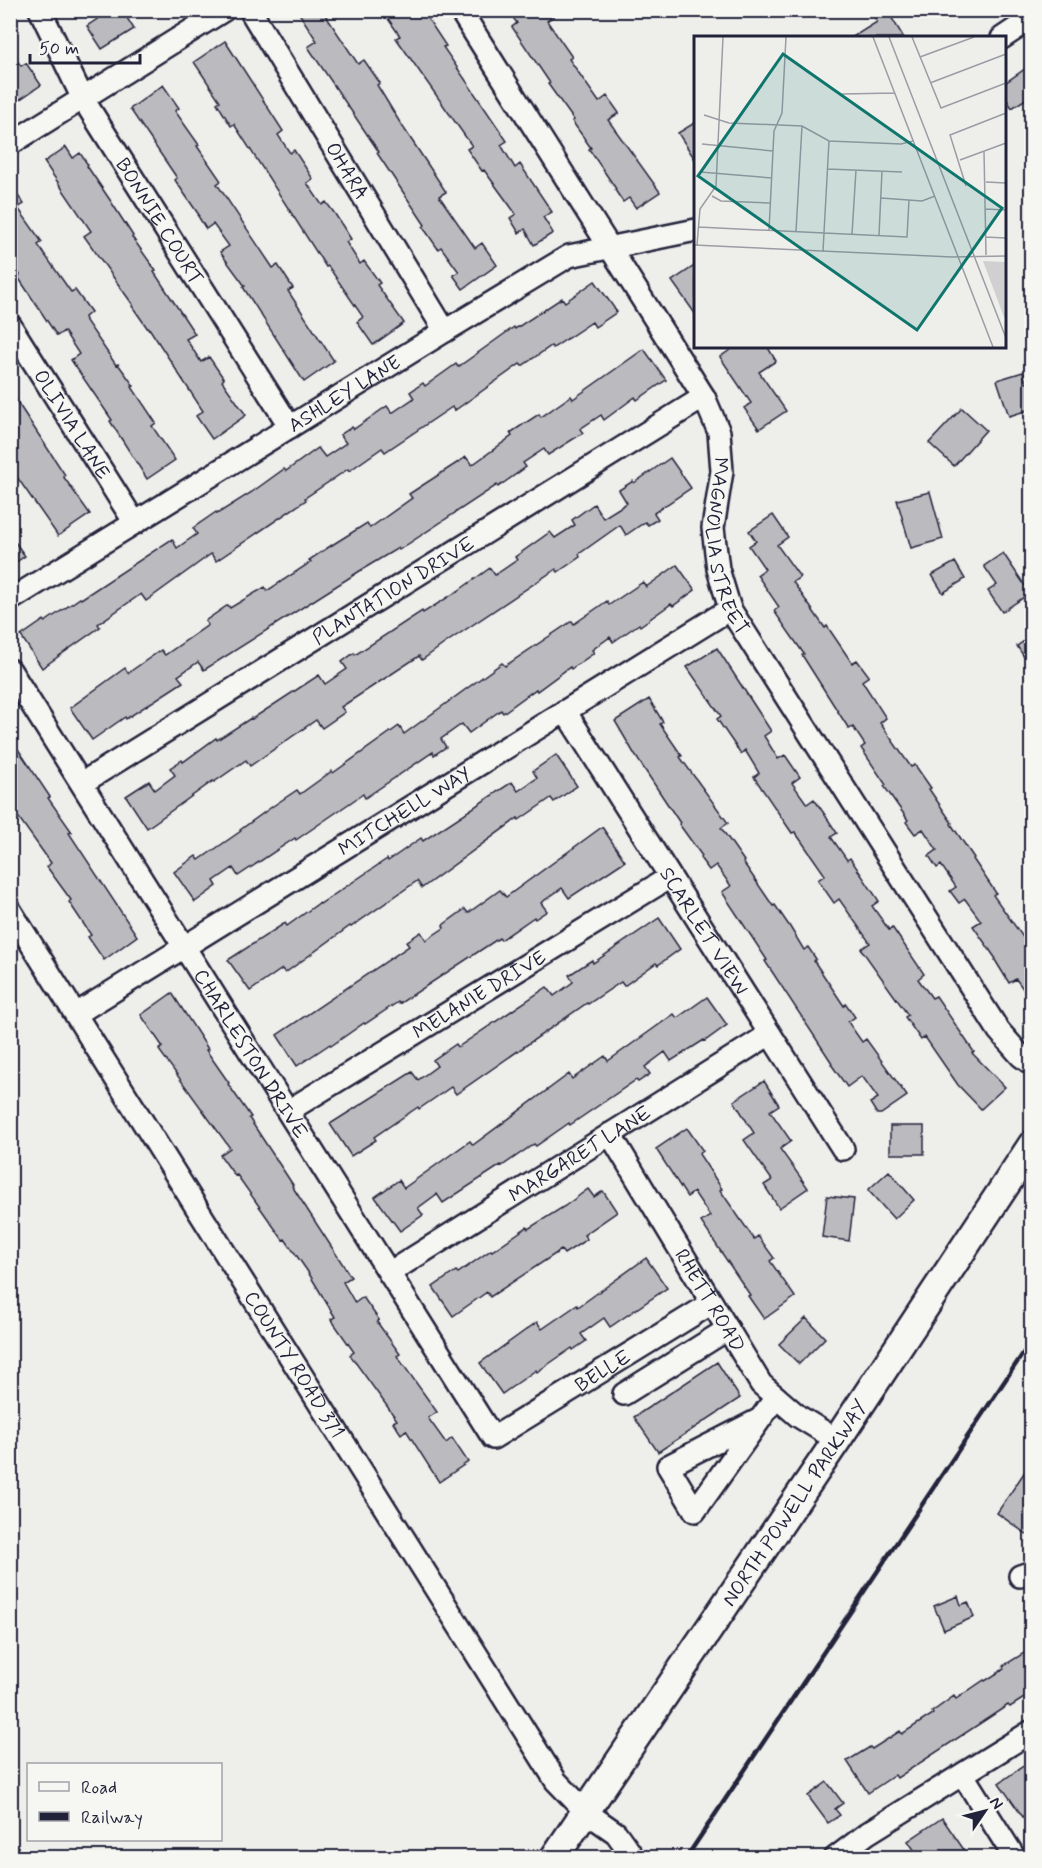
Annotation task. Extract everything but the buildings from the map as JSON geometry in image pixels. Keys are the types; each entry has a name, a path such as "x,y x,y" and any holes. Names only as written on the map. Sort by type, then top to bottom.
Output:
{"main road":[{"name":"NORTH POWELL PARKWAY","path":"554,1857 837,1440 1032,1144"}],"street":[{"name":"BONNIE COURT","path":"40,10 83,99 290,428"},
{"path":"10,144 224,10"},
{"name":"OHARA","path":"250,10 445,331"},
{"name":"MAGNOLIA STREET","path":"460,10 704,397 719,432 722,471 713,528 718,569 730,609 999,1031 1021,1056 1032,1064"},
{"path":"1005,36 1032,18"},
{"name":"ASHLEY LANE","path":"10,600 569,256 694,230"},
{"name":"OLIVIA LANE","path":"10,325 135,523"},
{"name":"PLANTATION DRIVE","path":"82,783 704,397"},
{"name":"MITCHELL WAY","path":"76,1014 730,609"},
{"name":"CHARLESTON DRIVE","path":"10,670 186,946 493,1438"},
{"name":"SCARLET VIEW","path":"565,711 843,1149"},
{"name":"MELANIE DRIVE","path":"288,1111 670,877"},
{"name":"COUNTY ROAD 371","path":"10,910 556,1781 586,1812 615,1833 634,1857"},
{"name":"MARGARET LANE","path":"389,1273 770,1034"},
{"name":"RHETT ROAD","path":"610,1134 761,1384 798,1416 837,1440"},
{"name":"BELLE","path":"493,1438 712,1303"},
{"path":"624,1394 728,1329"},
{"path":"760,1419 668,1466 695,1511 776,1397"},
{"path":"835,1857 868,1833 1032,1731"},
{"path":"963,1775 1015,1857"}],"railway":[{"path":"686,1858 1032,1340"}]}
